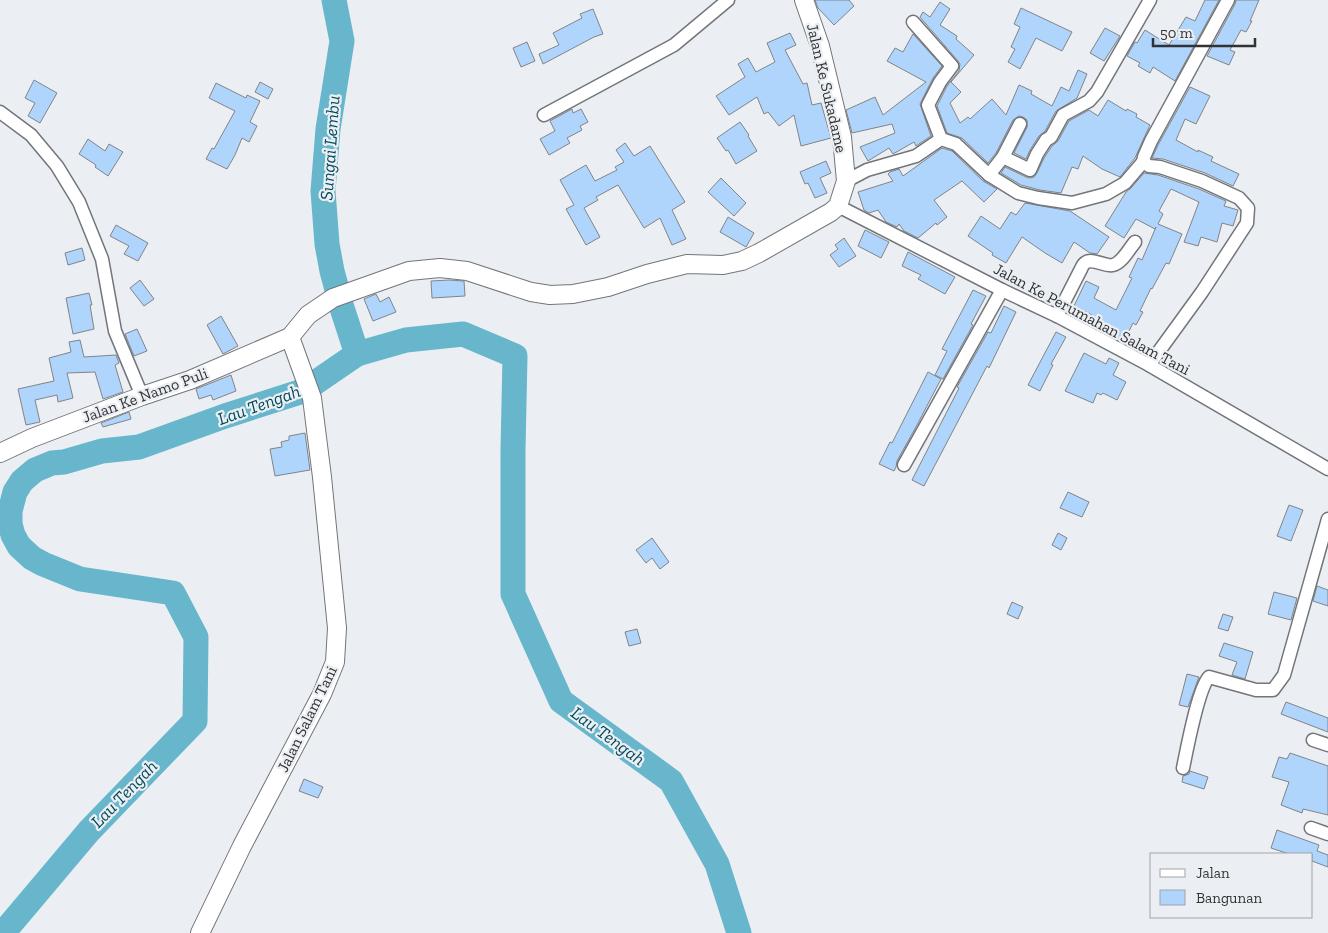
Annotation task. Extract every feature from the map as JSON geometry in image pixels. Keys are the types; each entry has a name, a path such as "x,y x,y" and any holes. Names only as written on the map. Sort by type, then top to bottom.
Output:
{"street":[{"path":"544,115 674,44 728,0"},
{"name":"Jalan Ke Sukadame","path":"804,0 820,46 842,137 846,181 838,206"},
{"path":"1003,158 1030,170 1046,140 1051,137 1063,115 1088,101 1098,92 1150,0"},
{"path":"913,22 952,66 928,103 941,138 956,144 989,175 1018,193 1072,203 1106,194 1125,183 1143,162 1152,141 1228,0"},
{"path":"0,112 31,135 57,166 79,202 102,259 115,331 142,396"},
{"path":"989,175 1003,158 1020,124"},
{"path":"846,181 867,170 916,156 941,138"},
{"path":"1143,162 1149,166 1160,167 1202,181 1232,194 1239,198 1248,208 1247,223 1202,292 1149,365"},
{"path":"290,337 308,315 333,298 408,271 440,268 467,271 531,292 550,295 573,294 608,287 647,274 687,264 723,265 742,261 831,212 838,206"},
{"name":"Jalan Ke Perumahan Salam Tani","path":"838,206 1057,316 1149,365 1328,468"},
{"path":"1057,316 1085,263 1090,261 1114,265 1134,242"},
{"path":"904,465 1002,290"},
{"name":"Jalan Ke Namo Puli","path":"0,453 32,438 142,396 190,380 290,337"},
{"name":"Jalan Salam Tani","path":"200,933 242,846 322,694 335,662 337,628 312,398 290,337"},
{"path":"1183,768 1200,696 1209,677 1256,690 1274,690 1284,675 1328,519"},
{"path":"1313,740 1328,745"},
{"path":"1311,828 1328,834"}],"building":[{"path":"815,0 849,0 854,6 834,25 818,8"},
{"path":"1205,0 1219,0 1175,81 1153,67 1150,73 1138,66 1140,63 1127,56 1145,30 1169,45 1186,17 1195,21"},
{"path":"1236,0 1259,0 1246,32 1241,30 1230,50 1235,52 1229,65 1207,56"},
{"path":"940,2 950,9 940,25 957,36 956,39 974,55 951,82 961,92 950,103 960,123 968,117 970,119 992,99 1006,115 1019,85 1032,91 1031,94 1052,106 1061,87 1069,91 1078,70 1087,74 1077,98 1056,111 1026,159 1014,153 1027,127 1027,120 1023,117 1019,116 1013,120 996,153 988,163 962,138 947,133 937,106 947,86 959,71 960,64 920,17 923,12 930,17"},
{"path":"1021,8 1072,32 1062,51 1036,38 1020,69 1008,62 1015,49 1011,47 1020,27 1014,24"},
{"path":"593,9 603,34 543,64 539,54 559,45 553,33 582,18 580,14"},
{"path":"1105,28 1120,36 1104,61 1090,53"},
{"path":"790,33 796,45 785,50 803,84 807,83 812,105 821,103 831,138 801,146 794,115 779,126 768,112 764,114 757,97 729,115 716,96 745,77 738,64 748,58 756,72 775,62 767,43"},
{"path":"913,34 942,66 933,78 920,104 931,136 916,146 914,142 893,154 889,148 868,161 860,147 895,133 892,124 852,133 846,110 875,97 883,115 926,82 887,61 895,48 903,52"},
{"path":"527,42 535,61 521,67 513,48"},
{"path":"34,80 57,93 40,123 28,116 35,103 25,98"},
{"path":"260,82 273,89 268,99 255,92"},
{"path":"216,83 246,98 247,95 260,101 250,122 257,126 249,142 242,138 227,169 206,159 212,148 214,149 235,111 209,98"},
{"path":"1190,87 1210,96 1196,124 1185,119 1176,140 1198,152 1198,150 1213,157 1211,161 1239,174 1233,186 1205,173 1163,159 1152,158"},
{"path":"1108,100 1126,111 1127,109 1137,114 1136,117 1150,125 1135,158 1120,177 1102,169 1083,156 1078,169 1072,167 1061,193 1021,185 1001,173 1005,167 1026,177 1034,177 1044,158 1058,141 1069,121 1089,110 1098,116"},
{"path":"572,109 573,113 581,109 588,122 580,126 582,130 567,138 570,143 549,155 540,139 555,131 550,121"},
{"path":"740,122 757,151 736,164 728,150 726,151 717,138"},
{"path":"88,139 105,151 109,144 123,152 108,176 95,167 96,165 79,154"},
{"path":"625,143 634,156 650,146 685,202 672,210 686,239 672,245 660,218 644,228 618,185 596,197 598,200 584,208 600,237 586,245 566,209 574,205 560,180 586,165 595,181 617,170 615,167 624,162 616,150"},
{"path":"942,148 952,151 983,181 997,189 984,202 962,181 934,200 947,217 937,225 936,223 918,238 904,231 899,224 897,227 886,222 878,210 869,213 864,210 858,192 893,181 888,174 890,172 899,169 903,176"},
{"path":"826,161 831,173 820,178 827,193 815,198 808,183 805,184 800,172"},
{"path":"1144,173 1158,175 1199,189 1226,201 1224,206 1238,210 1233,226 1222,223 1217,242 1201,237 1198,246 1184,242 1199,202 1171,189 1159,211 1163,214 1158,224 1182,234 1169,264 1166,263 1151,288 1140,311 1143,312 1136,325 1133,323 1124,341 1088,323 1092,315 1074,306 1086,281 1099,287 1094,298 1116,310 1132,278 1129,277 1138,258 1142,260 1156,227 1155,229 1136,219 1124,238 1105,226 1126,192"},
{"path":"721,178 746,203 734,216 708,192"},
{"path":"1025,203 1070,211 1109,237 1097,254 1090,253 1074,242 1062,263 1022,237 1006,263 992,255 993,253 968,236 981,216 1000,229 1011,212 1016,215"},
{"path":"728,217 754,233 746,247 720,232"},
{"path":"116,225 148,243 138,261 124,254 129,246 110,236"},
{"path":"865,230 889,242 881,258 858,246"},
{"path":"844,238 856,256 839,267 830,255 838,249 835,245"},
{"path":"82,248 85,260 68,265 65,253"},
{"path":"908,252 955,277 945,294 918,279 921,275 902,266"},
{"path":"140,280 154,299 144,306 130,288"},
{"path":"431,281 464,281 465,296 432,298"},
{"path":"973,290 986,296 971,324 973,325 943,379 935,375 947,351 942,349"},
{"path":"89,293 94,329 73,334 66,298"},
{"path":"376,294 380,302 389,297 396,312 373,321 364,299"},
{"path":"1004,306 1016,312 989,368 987,366 924,486 912,480 959,388 957,387 988,332 991,333"},
{"path":"221,316 238,346 223,354 207,325"},
{"path":"137,329 147,351 134,356 125,334"},
{"path":"1056,332 1066,337 1051,364 1053,365 1040,391 1028,385"},
{"path":"80,340 84,357 116,355 119,363 115,365 123,392 103,399 95,372 67,373 73,398 58,402 57,395 35,400 40,422 26,425 18,389 54,381 49,358 71,352 69,342"},
{"path":"1084,353 1106,364 1109,358 1119,363 1113,375 1126,382 1117,400 1103,393 1101,395 1097,393 1093,403 1065,391"},
{"path":"928,372 941,379 897,461 894,471 879,464 890,442 892,443"},
{"path":"231,375 236,391 213,400 211,395 199,399 196,389"},
{"path":"129,412 131,419 103,427 101,423"},
{"path":"305,433 310,470 275,476 270,449 282,447 281,442 289,440 289,436"},
{"path":"1068,492 1089,502 1082,517 1060,508"},
{"path":"1289,505 1303,510 1291,541 1277,536"},
{"path":"1058,533 1067,538 1061,550 1052,545"},
{"path":"652,538 669,562 660,569 652,558 646,563 636,550"},
{"path":"1317,586 1328,590 1328,606 1313,601"},
{"path":"1274,592 1297,598 1291,620 1268,614"},
{"path":"1012,602 1023,607 1018,619 1007,614"},
{"path":"1223,614 1233,617 1228,631 1218,628"},
{"path":"637,629 641,643 629,646 625,632"},
{"path":"1224,643 1253,652 1245,679 1232,675 1237,662 1219,656"},
{"path":"1187,674 1199,677 1188,707 1179,705"},
{"path":"1286,702 1328,718 1328,732 1281,714"},
{"path":"1290,753 1328,766 1328,815 1303,809 1302,813 1281,805 1289,782 1272,777 1279,757 1287,759"},
{"path":"1190,771 1208,777 1204,789 1182,782 1183,776 1189,774"},
{"path":"304,779 323,787 318,798 299,791"},
{"path":"1277,830 1319,845 1317,851 1328,855 1328,867 1313,861 1313,853 1286,853 1271,848"}],"waterway":[{"name":"Sungai Lembu","path":"334,0 342,41 328,129 323,191 327,244 332,271 357,354"},
{"name":"Lau Tengah","path":"3,933 89,831 195,721 196,637 173,593 80,579 32,558 19,546 10,524 10,511 15,492 22,481 35,470 52,463 64,462 102,451 139,447 225,416 303,391 357,354 406,340 463,334 515,356 513,594 561,701 671,781 717,864 739,933"}]}
